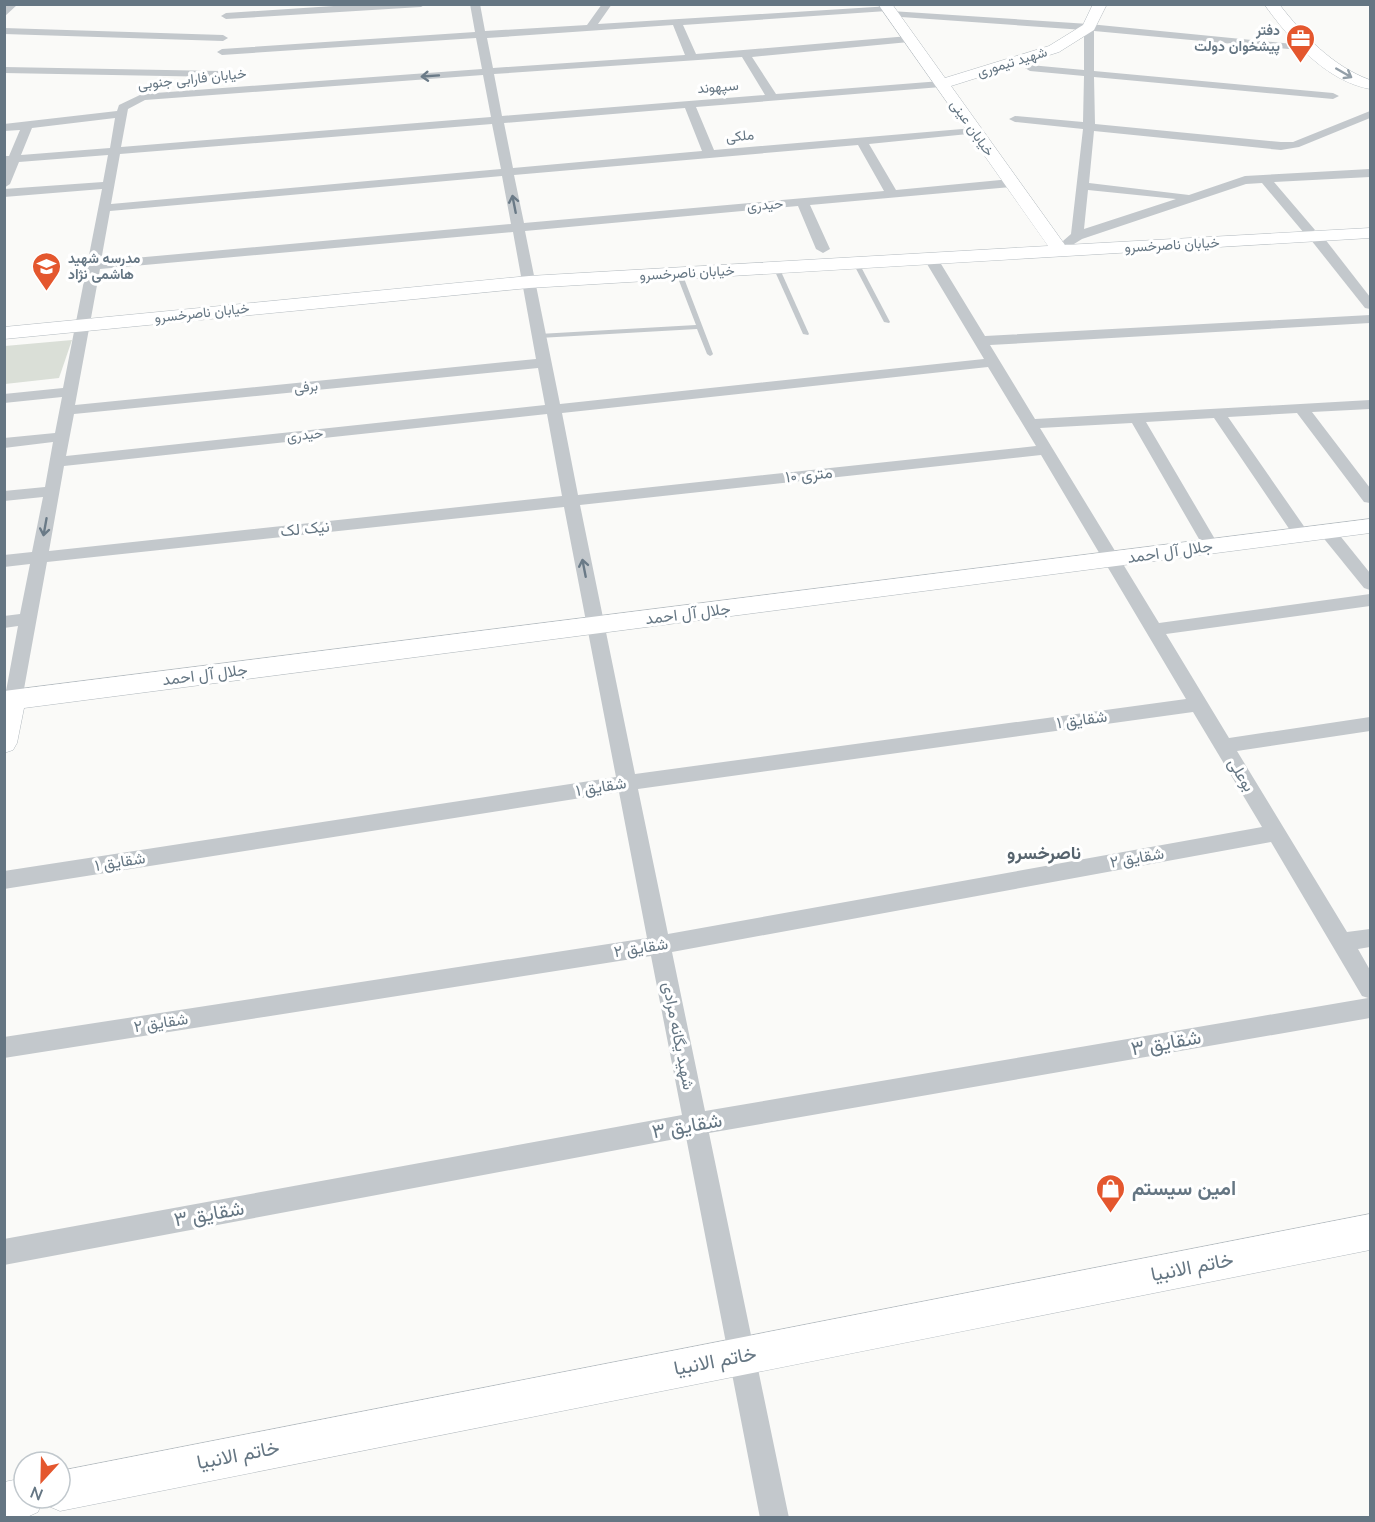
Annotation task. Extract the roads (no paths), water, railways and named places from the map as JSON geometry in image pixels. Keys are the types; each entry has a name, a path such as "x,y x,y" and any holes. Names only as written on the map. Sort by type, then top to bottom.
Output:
{"street":[{"path":"4,14 13,4"},
{"path":"218,90 226,10 421,4"},
{"name":"شهید یگانه مرادی","path":"475,4 571,501 775,1518"},
{"path":"591,26 607,4"},
{"path":"1077,236 1089,127 1089,27 1100,4"},
{"path":"1271,4 1318,56 1343,73 1371,85"},
{"path":"222,52 591,26 888,9 1310,48"},
{"name":"خیابان عینی","path":"888,9 1059,249"},
{"path":"677,21 693,58"},
{"name":"شهید تیموری","path":"941,84 1054,49 1089,27"},
{"path":"4,40 9,31 224,38"},
{"path":"488,72 745,54 909,39"},
{"path":"745,54 772,97"},
{"path":"1030,68 1333,96"},
{"path":"4,70 220,74"},
{"name":"خیابان فارابی جنوبی","path":"121,114 123,107 142,97 488,72"},
{"name":"سپهوند","path":"9,160 941,84"},
{"path":"689,104 709,154"},
{"path":"4,128 121,114 28,619 9,700 4,743"},
{"path":"1015,119 1281,146 1296,145 1371,114"},
{"path":"4,184 9,160 27,126"},
{"name":"ملکی","path":"104,208 974,130"},
{"path":"862,141 892,194"},
{"path":"1059,249 1077,236 1245,180 1371,173"},
{"path":"1265,179 1371,305"},
{"name":"حیدری","path":"93,266 1011,183"},
{"path":"4,193 108,185"},
{"path":"1083,186 1192,197"},
{"path":"803,202 823,249"},
{"name":"خیابان ناصرخسرو","path":"4,333 529,282 931,259 1312,233 1371,233"},
{"name":"بوعلی","path":"931,259 1371,989"},
{"path":"980,341 1371,319"},
{"name":"حیدری","path":"57,462 993,362"},
{"name":"برفی","path":"66,410 545,363"},
{"path":"4,399 70,392"},
{"path":"1030,424 1371,404"},
{"path":"1301,408 1371,498"},
{"path":"1218,413 1302,535"},
{"path":"1136,417 1211,546"},
{"path":"4,443 60,437"},
{"name":"۱۰ متری","path":"571,501 1046,450"},
{"path":"4,496 52,491"},
{"name":"نیک لک","path":"4,561 571,501"},
{"name":"جلال آل احمد","path":"9,700 1112,561 1371,526"},
{"path":"1327,531 1371,584"},
{"path":"1153,630 1371,600"},
{"path":"4,622 28,619"},
{"name":"شقایق ۱","path":"4,880 627,783 1198,704"},
{"path":"1223,746 1371,724"},
{"name":"شقایق ۲","path":"4,1048 660,945 1276,832"},
{"path":"1342,942 1371,938"},
{"name":"شقایق ۳","path":"4,1252 696,1124 1371,1008"},
{"name":"خاتم الانبیا","path":"72,1489 1371,1232"}],"lane":[{"path":"856,263 887,322"},
{"path":"776,267 806,334"},
{"path":"679,273 710,354"},
{"path":"539,336 699,327"}],"place":[{"name":"دفتر پیشخوان دولت","path":"1301,64"},
{"name":"مدرسه شهید ه‍اشمی نژاد","path":"47,292"},
{"name":"امین سیستم","path":"1111,1214"}],"district":[{"name":"ناصرخسرو","path":"1044,853"}]}
